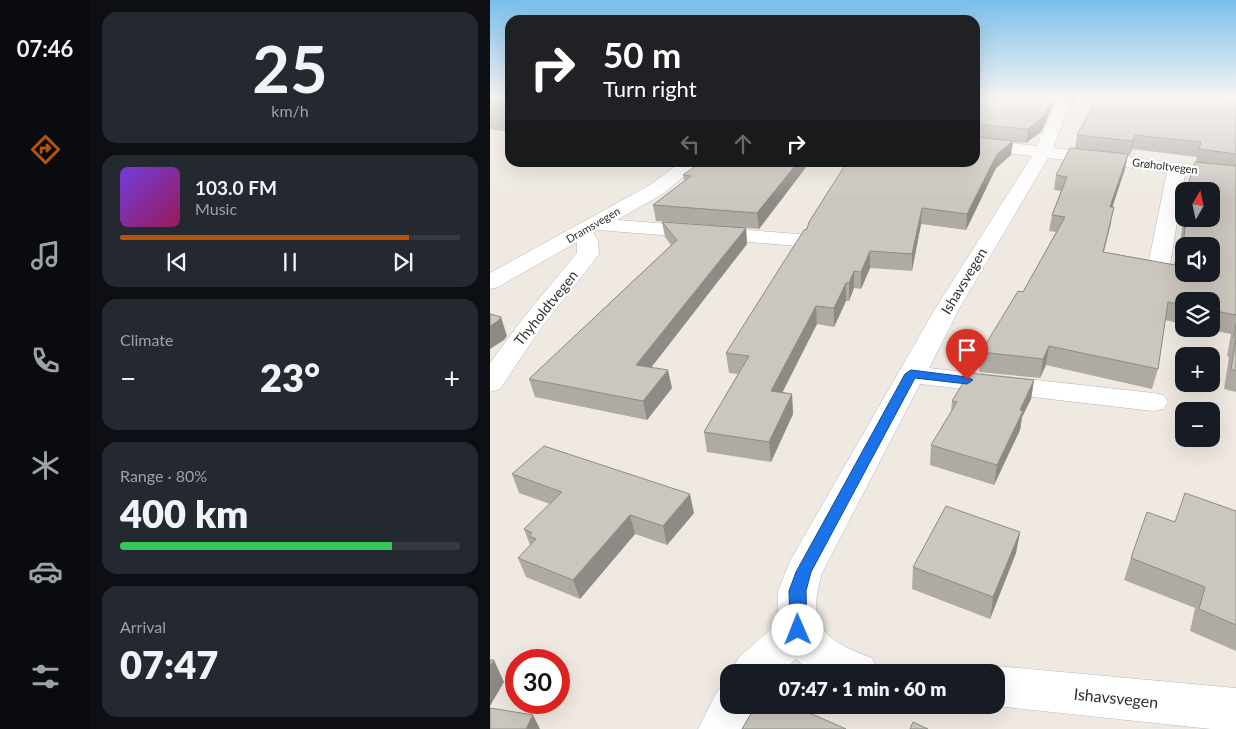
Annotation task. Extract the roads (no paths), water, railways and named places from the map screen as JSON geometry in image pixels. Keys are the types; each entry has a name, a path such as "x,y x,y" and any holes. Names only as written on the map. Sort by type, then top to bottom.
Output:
{"street":[{"name":"Ishavsvegen","path":"798,630 798,591 803,572 911,374 1023,182 1043,152 1051,131"},
{"name":"Grøholtvegen","path":"980,145 1236,175"},
{"name":"Dramsvegen","path":"495,274 588,228 657,189 686,167"},
{"path":"1160,265 1177,168"},
{"path":"588,228 798,240"},
{"name":"Thyholdtvegen","path":"490,383 529,327 588,254 588,228"},
{"path":"911,374 1153,402"},
{"path":"762,664 798,630 814,649 835,664"},
{"name":"Ishavsvegen","path":"1005,687 1236,710"},
{"path":"721,729 729,714"}]}
